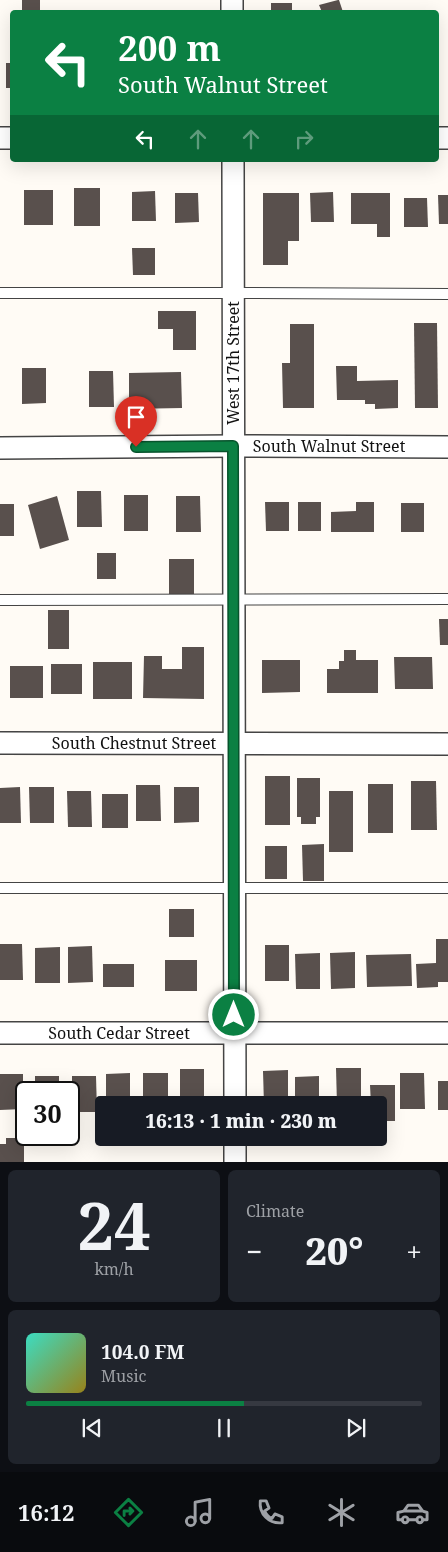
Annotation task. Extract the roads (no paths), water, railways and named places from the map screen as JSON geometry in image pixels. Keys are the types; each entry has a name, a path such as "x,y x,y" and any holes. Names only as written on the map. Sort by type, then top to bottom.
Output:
{"street":[{"name":"West 17th Street","path":"232,162 234,1096"},
{"name":"South Walnut Street","path":"0,448 448,447"},
{"name":"South Chestnut Street","path":"0,743 448,744"},
{"name":"South Cedar Street","path":"0,1033 448,1033"},
{"path":"235,1146 235,1162"}],"lane":[{"path":"0,293 233,292 448,294"},
{"path":"0,600 448,599"},
{"path":"0,888 448,888"}]}
